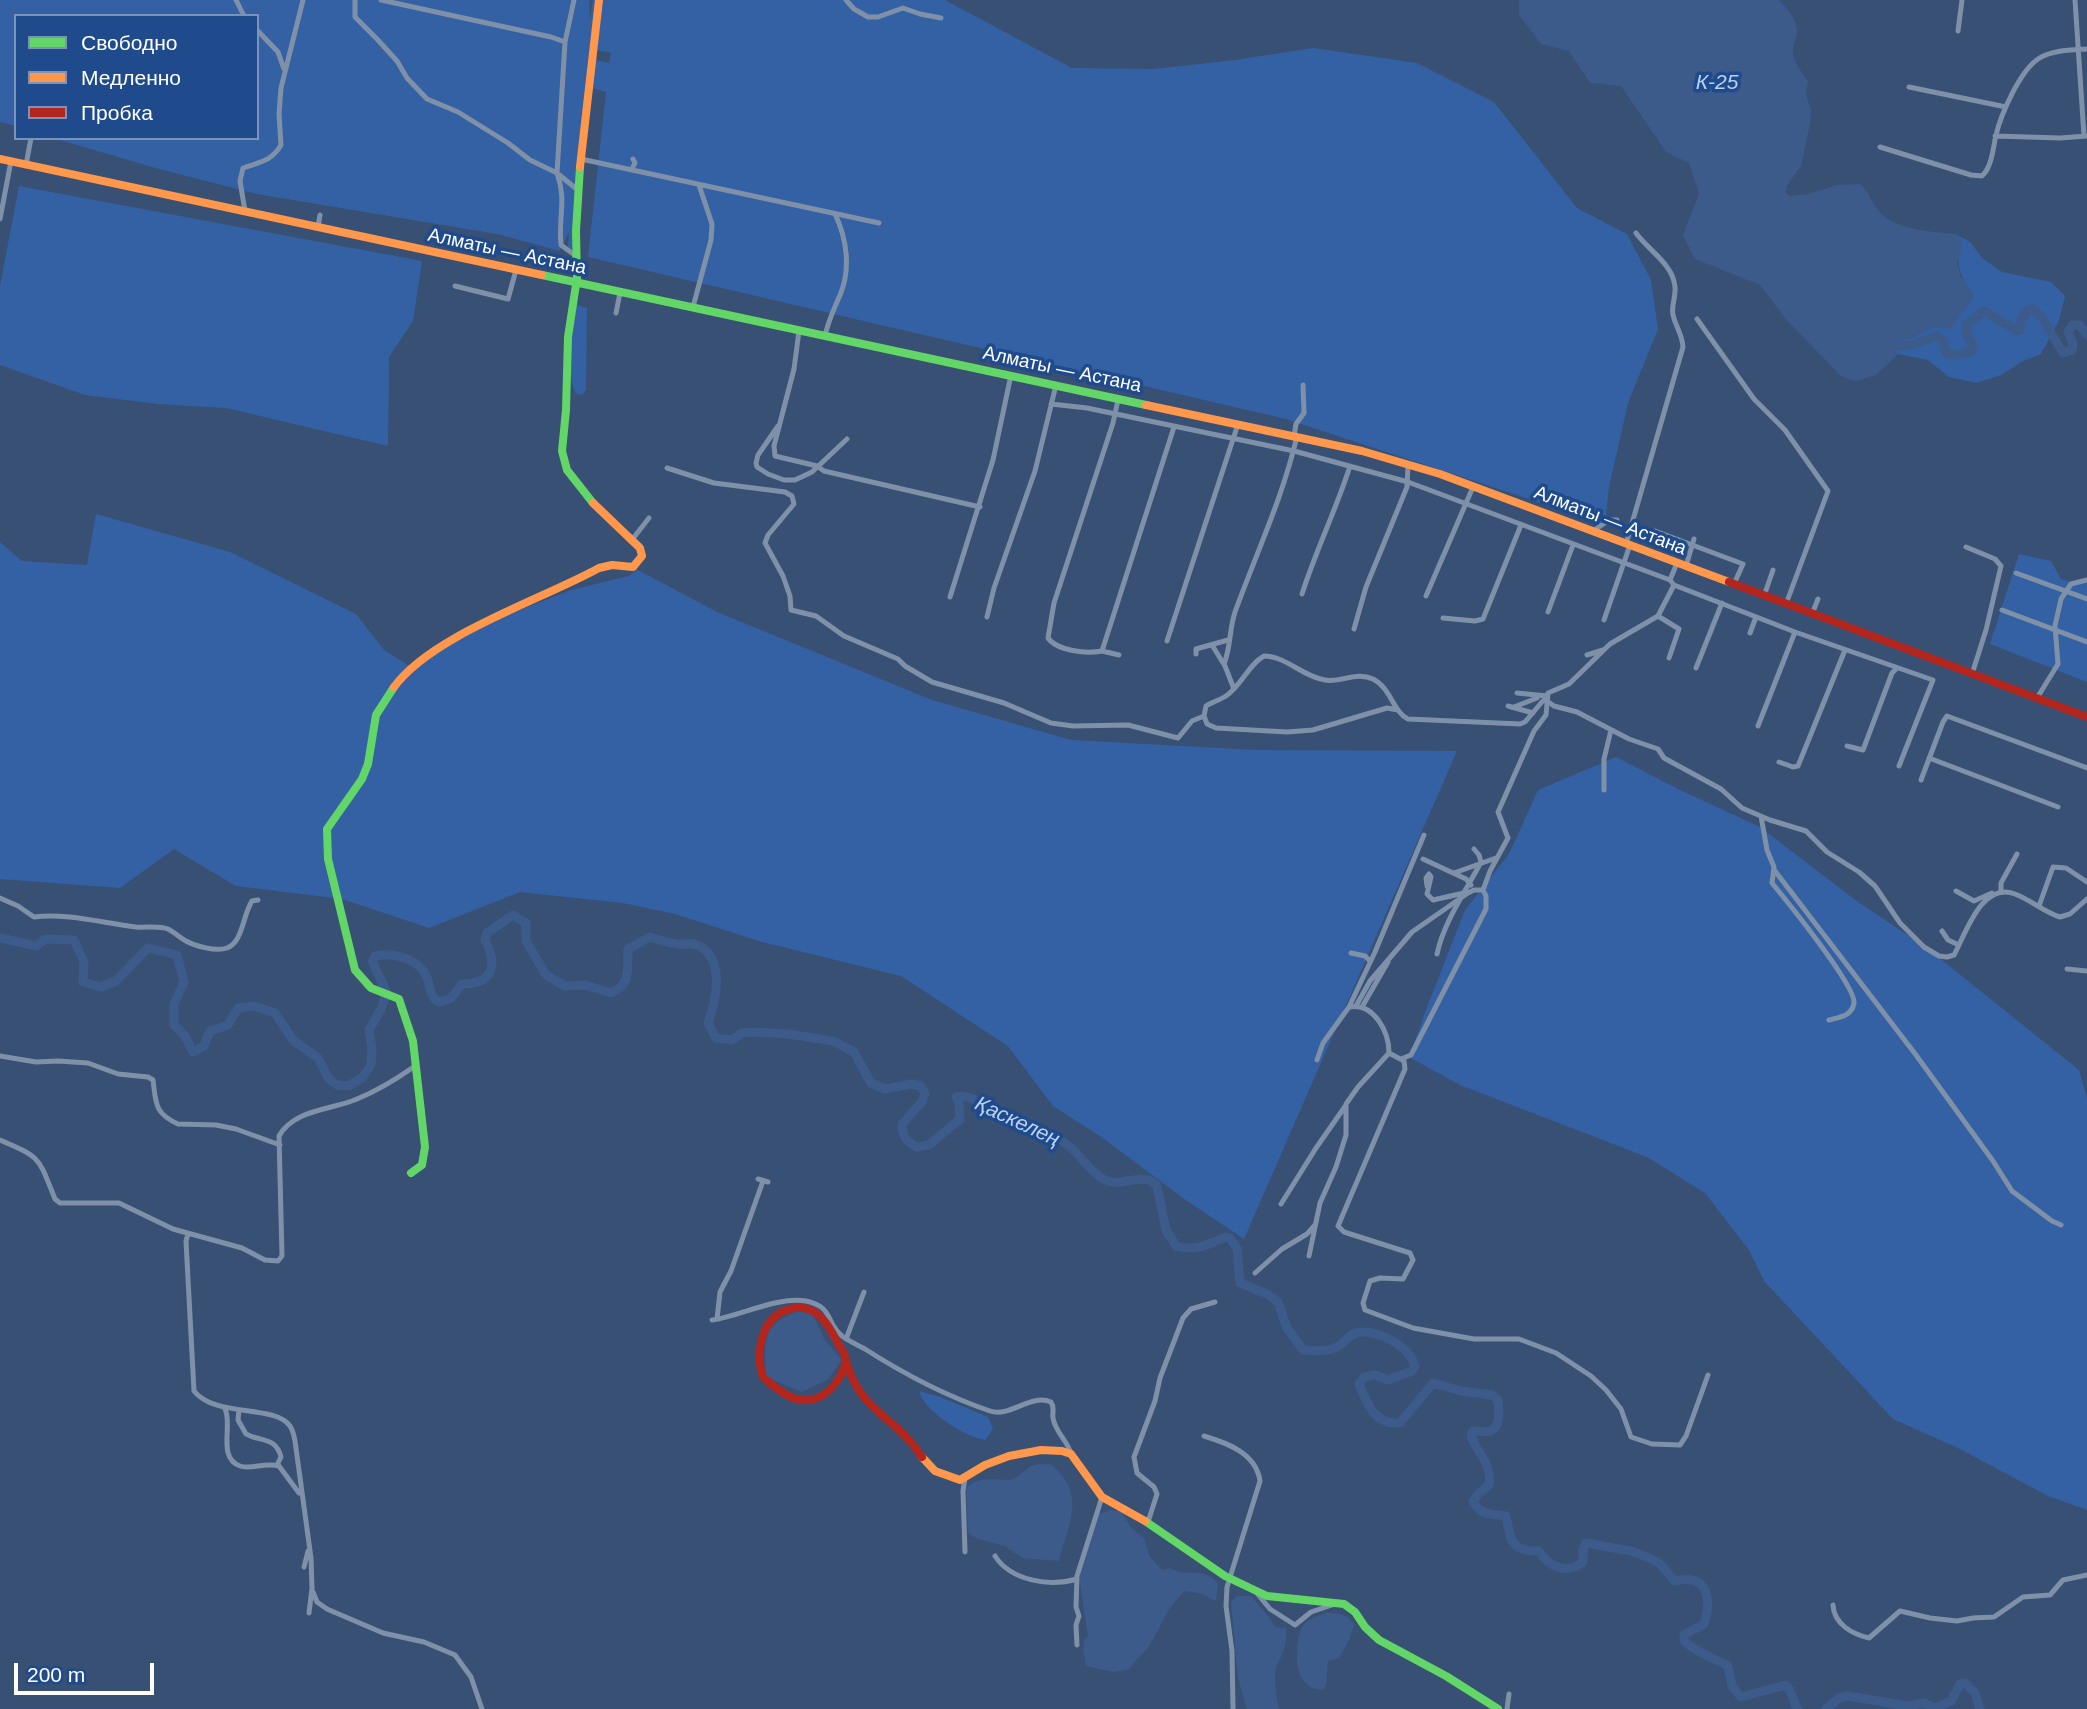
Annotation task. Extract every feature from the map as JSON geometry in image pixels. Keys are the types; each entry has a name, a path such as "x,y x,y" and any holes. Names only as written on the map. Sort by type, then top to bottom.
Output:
{"main road":[{"path":"411,1173 422,1165 425,1147 413,1041 401,1003 396,996 371,988 355,970 328,859 327,829 343,810 366,770 378,710 406,672 480,625 599,568 612,565 633,568 642,556 640,548 589,499 572,477 563,457 568,337 577,284 581,159 598,0"},
{"name":"Алматы — Астана","path":"0,159 1296,436 1408,465 1473,486 2087,717"},
{"path":"846,1359 845,1369 837,1382 824,1393 803,1400 763,1377 762,1333 776,1314 789,1309 807,1308 821,1317 846,1359 851,1379 885,1421 916,1447 927,1465 955,1479 965,1478 990,1463 1031,1452 1057,1450 1071,1454 1101,1497 1148,1522 1230,1578 1267,1595 1338,1603 1355,1612 1379,1640 1446,1676 1498,1709"},
{"path":"837,1382 851,1379"}],"street":[{"path":"245,211 240,181 243,168 260,164 273,156 281,145 279,114 284,72 303,0"},
{"path":"355,0 355,17 397,61 407,78 427,99 458,112 530,160 557,173 579,191"},
{"path":"381,0 565,42"},
{"path":"574,0 565,42 557,173 564,194 560,224 561,245 576,256"},
{"path":"846,0 854,9 869,17 878,17 902,8 941,18"},
{"path":"1958,31 1962,0"},
{"path":"1996,136 2086,136 2075,0"},
{"path":"259,32 278,52 284,72"},
{"path":"1880,147 1979,177 1988,169 2006,107 2021,80 2038,59 2058,52 2087,50"},
{"path":"1909,87 2006,107"},
{"path":"26,165 31,140"},
{"path":"581,159 879,223"},
{"path":"632,169 635,163 633,159"},
{"path":"0,219 4,186 11,162"},
{"path":"692,308 711,240 712,224 699,185"},
{"path":"825,336 828,321 843,286 848,262 843,235 835,214"},
{"path":"318,227 320,215"},
{"path":"1604,620 1623,564 1683,347 1681,332 1673,316 1673,278 1661,260 1636,233"},
{"path":"509,307 508,299 516,271"},
{"path":"455,286 508,299"},
{"path":"616,313 620,293"},
{"path":"1697,319 1754,399 1785,430 1828,491 1786,604"},
{"path":"799,331 794,369 773,449 775,456 817,466 824,471 980,507"},
{"path":"950,597 980,507 999,438 1011,375"},
{"path":"1224,664 1235,612 1255,565 1294,451 1296,424 1304,413 1303,384"},
{"path":"987,617 993,588 1035,471 1056,385"},
{"path":"1092,409 1095,393"},
{"path":"1119,655 1057,646 1048,638 1048,632 1054,603 1115,415 1123,399"},
{"path":"1123,399 1124,416"},
{"path":"1051,404 1092,409 1294,451 1408,482 1795,632 1933,680 1899,766"},
{"path":"1102,651 1172,434 1170,409"},
{"path":"1167,641 1238,424"},
{"path":"778,426 756,460 757,467 784,480 795,480 812,472 847,439"},
{"path":"1354,629 1366,587 1408,482 1408,465"},
{"path":"1302,594 1313,559 1339,502 1350,466"},
{"path":"667,468 714,483 785,492 792,496 794,501 765,543 783,576 792,611 816,616 844,636 898,659 932,682 1004,703 1051,723 1073,726 1128,725 1178,738 1192,721 1204,716"},
{"path":"762,489 768,474"},
{"path":"1426,596 1473,486"},
{"path":"631,541 649,518"},
{"path":"1593,531 1609,520 1617,520"},
{"path":"1443,618 1475,621 1483,619 1521,525"},
{"path":"1655,531 1693,541 1743,564 1734,584"},
{"path":"1398,710 1387,708 1323,728 1299,731 1216,728 1207,724 1204,716 1206,706 1225,697 1258,659 1269,656 1323,680 1358,675 1373,679 1385,689 1402,716 1408,719 1520,724 1550,691 1569,684 1616,640 1658,616 1693,541"},
{"path":"1549,612 1573,545"},
{"path":"1966,547 1995,559 2001,566 1986,630 1972,674"},
{"path":"1763,596 1773,570"},
{"path":"2016,573 2087,599"},
{"path":"2036,698 2058,664 2055,631 2065,591 2076,581 2087,579"},
{"path":"1812,614 1818,599"},
{"path":"1696,667 1722,603"},
{"path":"2002,610 2087,642"},
{"path":"1658,616 1679,629 1669,658"},
{"path":"1750,634 1756,617"},
{"path":"1758,726 1795,632"},
{"path":"1196,654 1196,649 1228,640"},
{"path":"1212,645 1224,664 1234,689"},
{"path":"1587,655 1604,650"},
{"path":"1779,762 1795,768 1798,766 1845,650"},
{"path":"1847,746 1863,750 1892,673 1897,668"},
{"path":"1517,693 1545,698 1554,706 1577,712 1611,730 1658,749 1664,758 1700,776 1742,807 1806,831 1827,852 1859,872 1875,886 1900,923 1931,952 1939,956 1950,957 1985,901 1998,893 2017,854"},
{"path":"1532,713 1511,706 1545,698"},
{"path":"1401,1059 1411,1055 1483,915 1487,901 1483,890 1496,858 1508,838 1498,812 1534,731 1546,715 1545,698"},
{"path":"1921,780 1945,718 1950,716 2087,768"},
{"path":"1604,790 1604,760 1611,730"},
{"path":"1929,758 2058,807"},
{"path":"1761,816 1767,850 1775,871 1916,1055 2012,1191 2062,1225"},
{"path":"1356,1007 1369,960 1375,952 1424,835"},
{"path":"1437,954 1439,944 1481,862 1474,849"},
{"path":"1454,873 1496,858"},
{"path":"1423,859 1466,878 1474,890"},
{"path":"2039,906 2053,867 2066,868 2087,882"},
{"path":"1775,871 1772,883 1845,978 1854,996 1849,1012 1829,1020"},
{"path":"1427,886 1427,894 1433,900 1462,896"},
{"path":"1317,1060 1323,1043 1356,1007 1370,981 1412,932 1462,896 1474,890 1483,890"},
{"path":"1956,891 1973,901 1988,893 2015,893 2057,917 2063,917 2087,899"},
{"path":"0,898 34,917 54,914 139,927 157,926 188,942 221,948 236,941 250,904 258,900"},
{"path":"1942,931 1948,940 1959,944"},
{"path":"1351,953 1365,956 1369,960"},
{"path":"1356,1007 1367,1001 1389,959"},
{"path":"2067,969 2087,971"},
{"path":"1367,1001 1370,1011 1378,1020 1389,1053 1406,1065 1338,1226 1343,1232 1409,1253 1413,1260 1403,1279 1380,1278 1370,1281 1363,1303 1365,1310 1413,1328 1474,1339 1518,1339 1556,1353 1591,1376 1606,1390 1621,1409 1631,1437 1652,1444 1680,1445 1686,1436 1708,1375"},
{"path":"1356,1007 1370,1011"},
{"path":"1281,1204 1358,1087 1389,1053"},
{"path":"0,1056 36,1062 58,1060 88,1063 126,1076 148,1077 153,1080 157,1107 165,1118 178,1124 216,1125 236,1129 280,1145"},
{"path":"0,1140 25,1150 38,1159 55,1199 60,1203 119,1203 188,1234 242,1248 265,1260 278,1261 282,1256 279,1136 282,1131 293,1121 363,1097 415,1066"},
{"path":"1309,1256 1320,1203 1346,1135 1346,1105"},
{"path":"763,1181 731,1271 720,1292 715,1320 779,1303 804,1301 822,1306 837,1331 846,1339 914,1379 993,1412 1000,1413 1040,1399 1051,1402 1054,1407 1054,1421 1069,1444 1071,1454"},
{"path":"1255,1273 1282,1249 1307,1234 1317,1222"},
{"path":"188,1234 186,1241 192,1385 198,1396 225,1409 280,1419 290,1425 295,1441 309,1548 312,1588 309,1613"},
{"path":"846,1339 864,1292"},
{"path":"1148,1522 1157,1494 1138,1473 1134,1457 1183,1318 1191,1309 1215,1302"},
{"path":"225,1409 228,1415 227,1446 234,1462 244,1467 265,1463 277,1465 301,1495"},
{"path":"239,1410 238,1420 246,1434 267,1440 278,1448 281,1457 277,1465"},
{"path":"1204,1436 1238,1448 1259,1475 1259,1488 1251,1505 1230,1578 1226,1606 1232,1651 1233,1709"},
{"path":"965,1478 965,1552"},
{"path":"1077,1646 1077,1579 1101,1497"},
{"path":"304,1567 309,1548"},
{"path":"995,1556 1013,1574 1047,1581 1077,1579"},
{"path":"1833,1605 1834,1615 1839,1623 1869,1638 1900,1611 1956,1621 1994,1617 2023,1597 2050,1595 2063,1580 2087,1575"},
{"path":"312,1588 317,1602 327,1609 383,1633 424,1642 455,1655 471,1677 482,1709"},
{"path":"1256,1592 1270,1609 1294,1625 1311,1612 1338,1603"},
{"path":"1507,1709 1509,1694"}],"shaded area":[{"path":"0,0 589,0 590,20 593,0 597,0 589,50 577,254 568,247 569,232 560,251 497,234 257,194 60,140 259,140 259,14 14,14 14,126 0,122"},
{"path":"601,0 945,0 1072,68 1154,69 1313,48 1417,63 1494,102 1577,208 1627,234 1651,280 1658,329 1628,403 1609,487 1605,524 1286,419 588,257 606,92 592,88 596,60 609,63 611,53 596,50"},
{"path":"19,186 422,261 413,321 389,357 388,446 226,408 158,404 85,395 0,365 0,286"},
{"path":"1956,234 1970,242 1982,258 2002,272 2051,282 2065,296 2059,320 2041,354 2021,362 2001,375 1976,383 1949,377 1928,360 1898,354 1873,344 1911,338 1962,312 1974,295 1960,269 1961,240"},
{"path":"577,305 587,308 586,390 582,395 576,394 571,376 572,337"},
{"path":"96,514 230,552 356,614 384,650 411,667 474,628 571,590 629,576 636,569 717,612 932,700 1071,740 1256,750 1457,751 1244,1239 1187,1201 1100,1136 1053,1106 1008,1046 901,976 762,942 675,914 623,903 520,892 429,928 342,899 236,886 174,849 120,888 0,879 0,542 22,561 87,565"},
{"path":"2019,554 2051,561 2061,579 2075,583 2087,581 2087,682 1990,644"},
{"path":"1616,757 1760,827 1858,902 1927,948 2079,1070 2087,1098 2087,1510 2048,1496 1958,1448 1893,1419 1764,1281 1749,1250 1705,1193 1647,1157 1460,1085 1409,1057 1465,910 1509,854 1538,790"},
{"path":"919,1391 988,1417 993,1429 985,1440 967,1434 946,1422 928,1406"}],"water":[{"name":"К-25","path":"1519,0 1779,0 1796,24 1793,55 1808,81 1806,94 1811,110 1801,166 1786,187 1786,193 1790,196 1808,194 1837,185 1860,184 1875,206 1890,220 1912,228 1956,234 1962,245 1957,263 1961,277 1975,295 1951,329 1932,327 1911,338 1875,344 1898,354 1876,375 1856,381 1840,375 1786,319 1760,285 1695,259 1683,235 1699,193 1689,163 1666,152 1621,86 1590,83 1569,51 1541,44 1519,15"},
{"path":"798,1311 813,1314 824,1339 842,1360 828,1379 802,1392 766,1377 767,1336 777,1322"},
{"path":"1051,1464 1069,1487 1072,1499 1070,1522 1059,1561 1022,1558 1005,1546 978,1539 968,1533 966,1488 981,1480 1013,1479 1034,1465"},
{"path":"1111,1510 1122,1512 1131,1528 1144,1538 1150,1557 1162,1570 1170,1568 1205,1574 1218,1583 1216,1601 1199,1593 1185,1591 1169,1609 1146,1650 1129,1669 1114,1672 1086,1666 1083,1650 1084,1640 1088,1636 1079,1577 1099,1514"},
{"path":"1237,1596 1251,1596 1275,1627 1286,1628 1282,1656 1275,1674 1280,1709 1247,1709 1238,1678 1231,1602"},
{"path":"1327,1613 1343,1615 1354,1625 1339,1658 1328,1661 1326,1685 1323,1690 1309,1686 1304,1681 1298,1670 1297,1648 1299,1634 1304,1625 1310,1619"}],"waterway":[{"path":"1864,341 1884,348 1914,344 1937,336 1943,341 1946,353 1959,354 1972,350 1967,324 1985,311 2017,331 2020,330 2022,318 2032,309 2041,316 2063,353 2072,350 2073,344 2068,332 2072,325 2080,325 2087,335"},
{"name":"Қаскелең","path":"386,991 372,961 375,956 398,956 419,966 424,971 432,995 439,1002 451,998 462,984 481,981 487,977 492,965 485,940 487,933 513,915 526,923 526,941 546,975 565,986 585,985 611,993 618,989 628,970 628,949 650,937 674,944 694,944 704,949 715,967 716,990 708,1023 716,1038 732,1040 742,1033 753,1032 833,1041 854,1052 871,1083 885,1089 912,1084 921,1086 925,1094 922,1102 902,1124 905,1138 917,1147 929,1145 960,1119 956,1097 963,1096 976,1101 1009,1121 1062,1141 1105,1180 1152,1181 1157,1186 1166,1230 1176,1246 1196,1248 1230,1238 1237,1249 1240,1283 1267,1294 1278,1302 1287,1328 1303,1350 1333,1349 1360,1332 1376,1334 1393,1341 1412,1359 1415,1366 1412,1371 1388,1380 1375,1375 1364,1377 1359,1384 1373,1412 1384,1421 1400,1423 1433,1383 1461,1391 1492,1395 1498,1400 1496,1426 1488,1432 1473,1431 1471,1435 1486,1464 1489,1477 1489,1485 1473,1502 1477,1507 1488,1514 1506,1516 1513,1543 1522,1549 1539,1551 1553,1565 1565,1568 1577,1566 1583,1562 1586,1543 1631,1551 1659,1563 1675,1581 1695,1581 1701,1584 1707,1597 1704,1624 1684,1635 1684,1641 1699,1652 1728,1666 1732,1686 1741,1697 1786,1685 1798,1709"},
{"name":"Қаскелең","path":"0,938 36,946 45,939 74,940 84,962 83,982 101,987 116,981 148,948 177,955 184,982 174,1004 174,1025 185,1036 193,1052 204,1046 210,1031 228,1025 238,1008 254,1006 275,1013 293,1040 318,1058 329,1079 337,1085 348,1086 362,1078 371,1065 369,1030 386,995"},
{"name":"Қаскелең","path":"1826,1709 1839,1698 1848,1696 1907,1706 1924,1703 1935,1708 1951,1701 1960,1684 1965,1683 1975,1693 1980,1709"}],"traffic: fast":[{"path":"580,167 576,231 577,278 568,337 562,451 567,470 593,503"},
{"path":"542,275 1146,405"},
{"path":"394,687 376,715 368,764 362,779 327,829 328,859 355,970 371,988 399,999 413,1041 425,1147 422,1165 411,1173"},
{"path":"1145,1521 1225,1576 1267,1596 1344,1604 1355,1612 1365,1627 1379,1640 1446,1676 1498,1709"}],"traffic: slow":[{"path":"580,167 599,0"},
{"path":"0,159 542,275"},
{"path":"1146,405 1362,451 1440,474 1729,582"},
{"path":"394,687 411,668 434,651 489,620 599,568 612,565 633,567 642,556 640,548 593,503"},
{"path":"922,1457 935,1471 960,1480 985,1465 1009,1456 1041,1450 1062,1451 1071,1454 1102,1497 1145,1521"}],"traffic: jam":[{"path":"1729,582 2087,717"},
{"path":"846,1359 844,1367 841,1375 837,1382 825,1394 801,1400 785,1394 763,1377 760,1346 767,1327 780,1313 800,1308 816,1313 828,1326 844,1353 850,1373 867,1401 911,1442 922,1457"}]}
